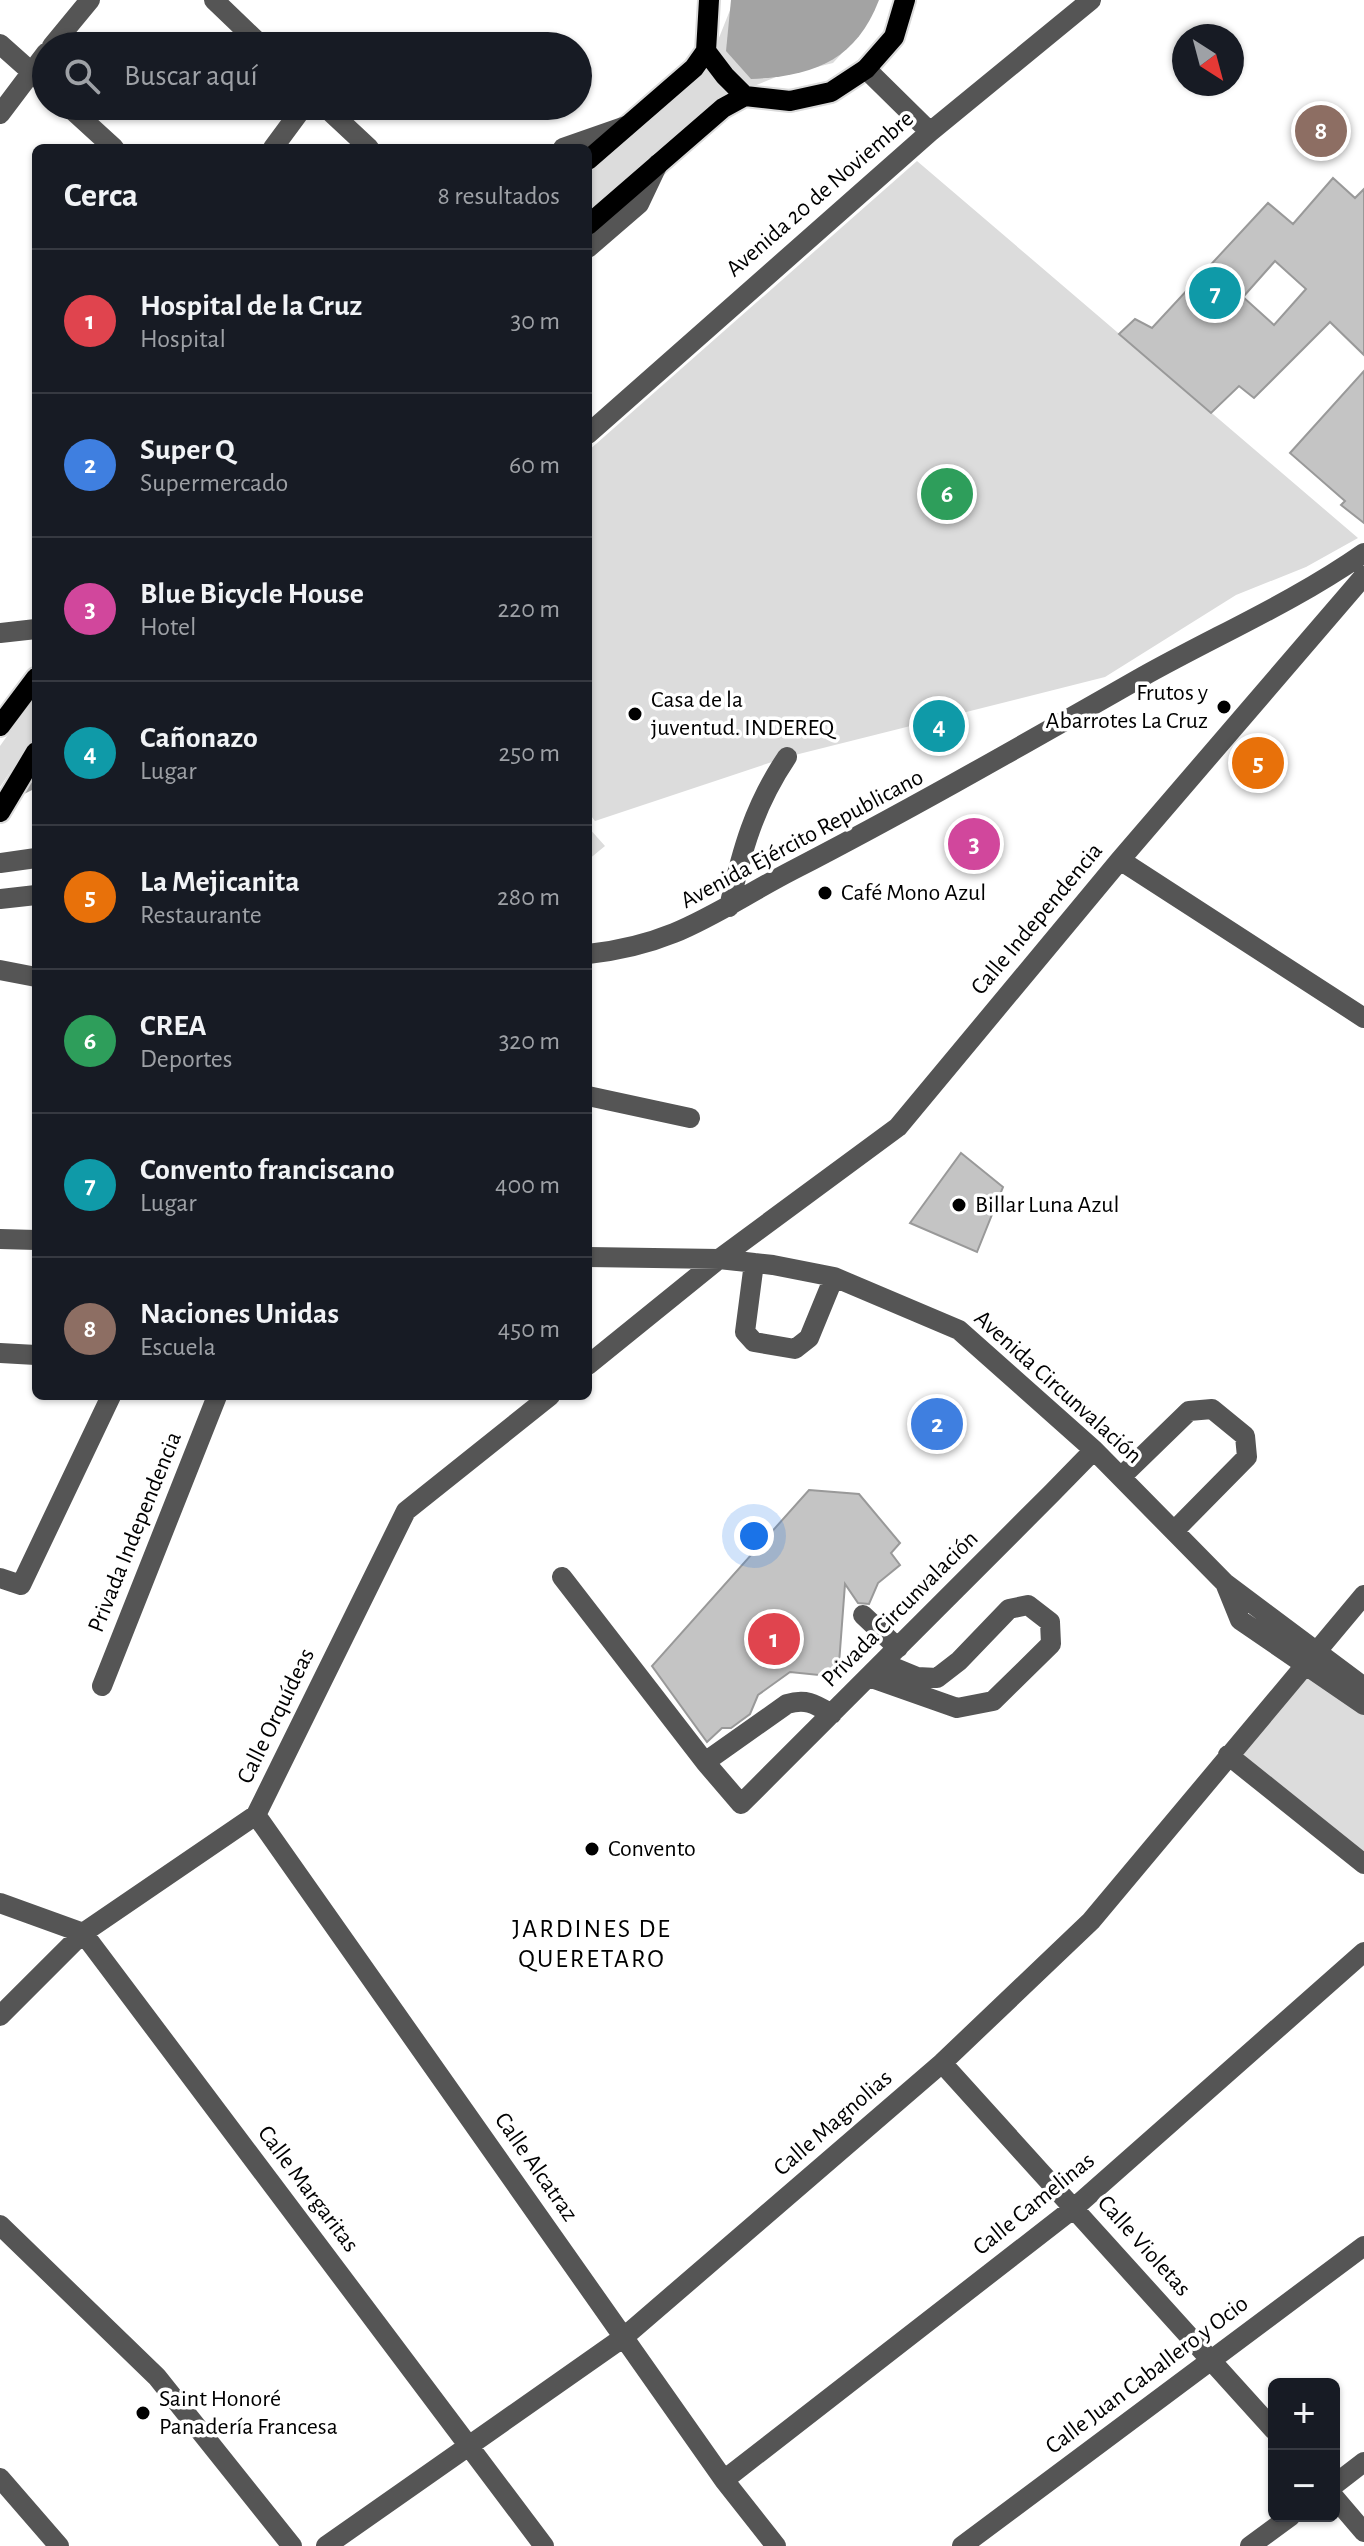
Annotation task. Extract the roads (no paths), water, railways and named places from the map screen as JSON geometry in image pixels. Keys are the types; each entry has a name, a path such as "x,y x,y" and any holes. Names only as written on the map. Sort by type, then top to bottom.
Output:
{"main road":[{"path":"592,156 694,68 706,51 709,0"},
{"path":"592,222 723,108 745,96 790,101 831,92 866,69 894,37 905,0"},
{"path":"706,51 745,96"},
{"path":"0,726 32,683"},
{"path":"0,812 32,759"}],"street":[{"path":"64,32 90,0"},
{"path":"214,0 247,32"},
{"name":"Avenida 20 de Noviembre","path":"592,430 930,132 1091,0"},
{"path":"0,44 32,73"},
{"path":"866,69 930,132"},
{"path":"0,114 32,84"},
{"path":"83,120 110,144"},
{"path":"276,144 294,120"},
{"path":"339,120 365,144"},
{"path":"574,144 626,126"},
{"path":"592,245 639,204 659,164"},
{"name":"Avenida Ejército Republicano","path":"592,954 625,951 684,932 750,892 924,803 1147,674 1282,606 1364,553"},
{"name":"Calle Independencia","path":"719,1259 898,1127 1120,860 1364,576"},
{"path":"0,633 32,629"},
{"path":"729,907 746,834 768,785 787,757"},
{"path":"0,863 32,859"},
{"path":"1120,860 1364,1018"},
{"path":"0,899 32,895"},
{"path":"0,970 32,976"},
{"path":"592,1097 690,1118"},
{"path":"0,1239 32,1240"},
{"name":"Avenida Circunvalación","path":"592,1257 719,1259 834,1277 959,1330 1094,1450 1225,1583 1364,1705"},
{"path":"592,1362 719,1259"},
{"path":"754,1263 745,1332 754,1342 795,1349 809,1338 834,1277"},
{"path":"0,1353 32,1355"},
{"path":"0,1578 21,1585 109,1400"},
{"name":"Privada Independencia","path":"102,1686 215,1400"},
{"name":"Calle Orquídeas","path":"0,2016 83,1933 256,1815 406,1511 545,1400"},
{"path":"1121,1477 1189,1411 1212,1409 1245,1436 1247,1457 1175,1530"},
{"name":"Privada Circunvalación","path":"705,1762 741,1804 1094,1450"},
{"path":"562,1577 705,1762 787,1704 800,1700 811,1702 832,1714"},
{"name":"Calle Magnolias","path":"326,2546 470,2448 624,2337 942,2063 1091,1921 1364,1595"},
{"path":"1028,1605 1050,1622 1051,1644 993,1701 957,1708 876,1670 937,1678 959,1661 1009,1609 1028,1605"},
{"path":"863,1615 898,1648"},
{"name":"Avenida Circunvalación","path":"1310,1657 1364,1687"},
{"path":"1228,1755 1364,1864"},
{"name":"Calle Alcatraz","path":"256,1815 724,2480 776,2546"},
{"path":"0,1903 83,1933"},
{"name":"Calle Margaritas","path":"83,1933 544,2546"},
{"name":"Calle Camelinas","path":"724,2480 1074,2208 1364,1952"},
{"name":"Calle Violetas","path":"942,2063 1268,2423"},
{"path":"0,2225 157,2377 292,2546"},
{"name":"Calle Juan Caballero y Ocio","path":"962,2546 1364,2246"},
{"path":"1340,2480 1364,2462"},
{"path":"0,2478 59,2546"},
{"path":"1340,2504 1364,2532"},
{"path":"1250,2546 1283,2522"}],"waterway":[{"path":"20,792 32,786"}],"place":[{"name":"Naciones Unidas","path":"1321,131"},
{"name":"Convento franciscano","path":"1215,293"},
{"name":"CREA","path":"947,494"},
{"name":"Frutos y Abarrotes La Cruz","path":"1224,707"},
{"name":"Casa de la juventud. INDEREQ","path":"635,714"},
{"name":"Cañonazo","path":"939,726"},
{"name":"La Mejicanita","path":"1258,763"},
{"name":"Blue Bicycle House","path":"974,844"},
{"name":"Café Mono Azul","path":"825,893"},
{"name":"Billar Luna Azul","path":"959,1205"},
{"name":"Super Q","path":"937,1424"},
{"name":"Hospital de la Cruz","path":"774,1639"},
{"name":"Convento","path":"592,1849"},
{"name":"Saint Honoré Panadería Francesa","path":"143,2413"}],"district":[{"name":"JARDINES DE QUERETARO","path":"592,1944"}]}
